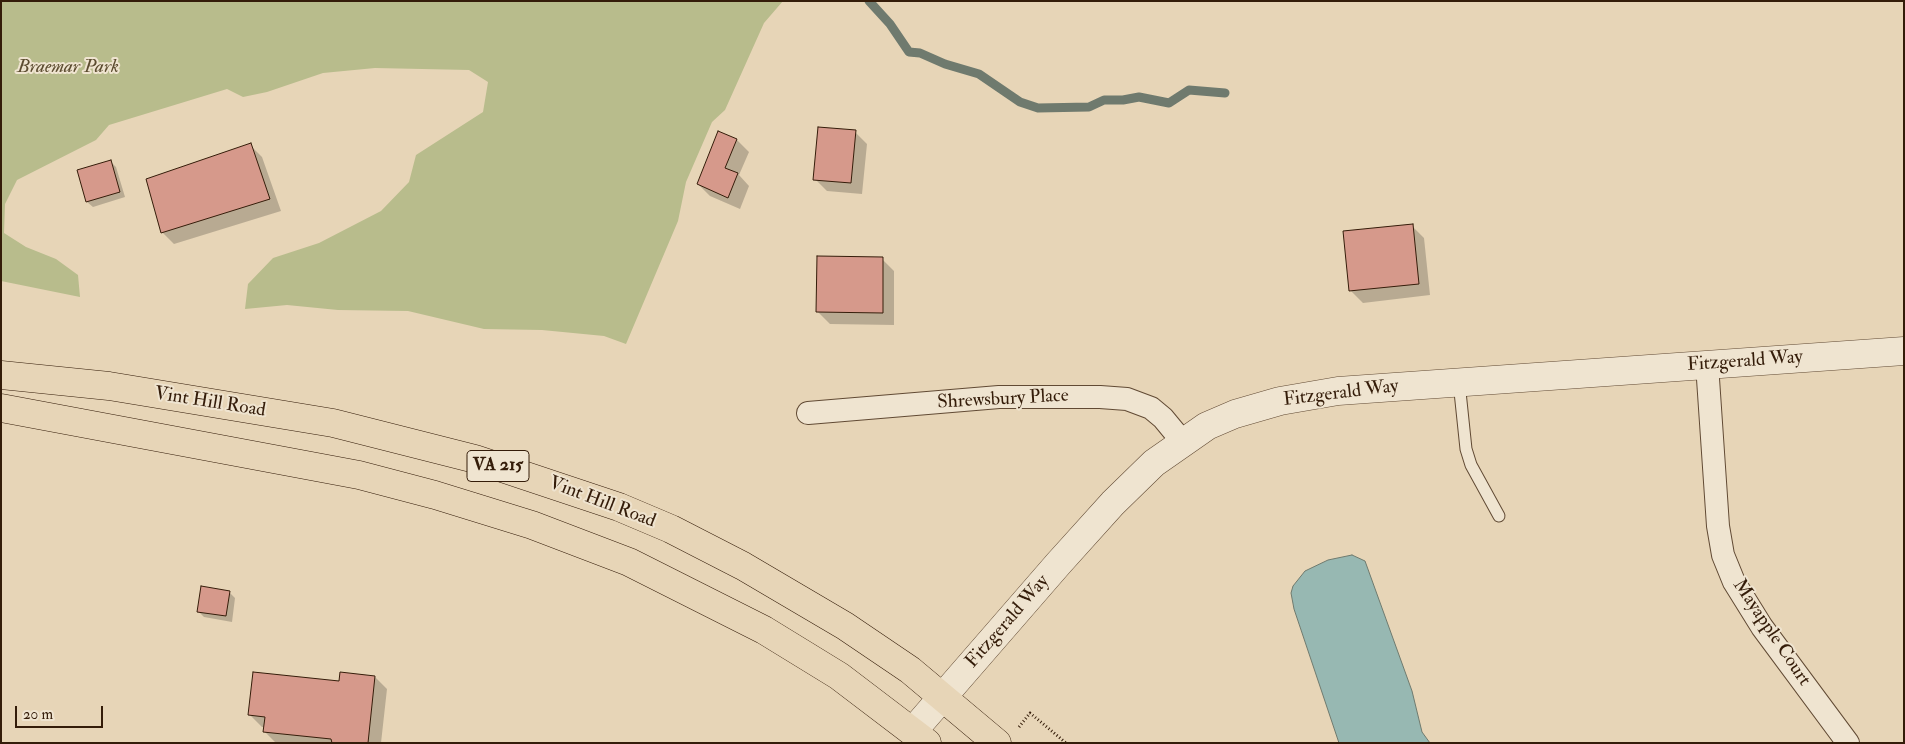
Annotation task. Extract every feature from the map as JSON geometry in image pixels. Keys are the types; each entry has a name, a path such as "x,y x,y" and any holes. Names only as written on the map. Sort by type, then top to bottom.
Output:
{"main road":[{"name":"Vint Hill Road","path":"1,375 109,386 333,423 476,459 568,488 662,525 743,566 845,626 944,697 997,743"},
{"name":"VA 215","path":"1,408 359,475 435,495 532,525 638,566 764,630 839,676 920,737"}],"street":[{"name":"Fitzgerald Way","path":"920,737 944,697 1113,503 1154,462 1182,441 1206,426 1235,414 1280,401 1338,391 1904,351"},
{"name":"Mayapple Court","path":"1707,364 1718,526 1723,555 1734,582 1762,627 1848,743"},
{"name":"Shrewsbury Place","path":"808,413 1000,398 1100,396 1126,399 1150,408 1163,418 1182,441"}],"lane":[{"path":"1459,382 1466,450 1471,465 1499,516"}],"path":[{"path":"1020,725 1030,713 1066,743"}],"green space":[{"name":"Braemar Park","path":"1,1 783,1 764,23 725,110 712,122 686,182 678,221 626,344 604,336 542,330 484,329 408,311 338,310 287,305 245,309 248,284 273,258 319,243 381,211 409,182 416,155 483,112 488,82 469,70 375,68 323,73 267,92 243,97 227,89 109,125 96,140 17,180 5,204 4,233 26,247 56,259 78,275 80,297 1,281"}],"water":[{"path":"1352,555 1365,561 1412,691 1422,732 1430,743 1339,743 1294,609 1291,593 1293,586 1305,571 1328,560"}],"building":[{"path":"818,127 856,130 851,183 813,180"},
{"path":"718,131 737,139 725,168 738,173 728,198 697,184"},
{"path":"251,143 270,199 161,233 146,179"},
{"path":"111,160 120,192 86,202 77,170"},
{"path":"1413,224 1419,284 1349,291 1343,231"},
{"path":"817,256 883,257 883,313 816,312"},
{"path":"201,586 230,591 226,616 197,612"},
{"path":"253,672 339,681 340,672 375,676 368,743 332,743 331,739 263,732 265,717 248,715"}],"waterway":[{"path":"869,1 890,24 909,52 920,53 945,64 979,74 1020,102 1038,108 1089,107 1104,100 1123,100 1139,97 1169,103 1189,90 1225,93"}]}
